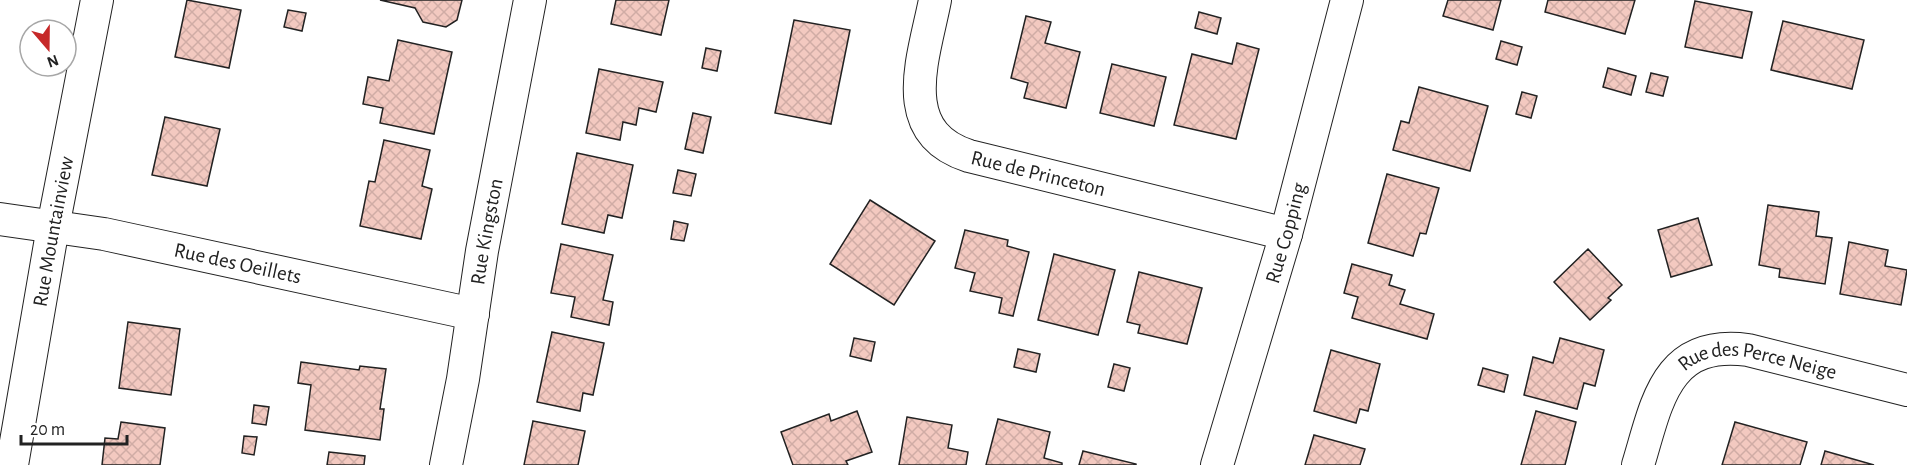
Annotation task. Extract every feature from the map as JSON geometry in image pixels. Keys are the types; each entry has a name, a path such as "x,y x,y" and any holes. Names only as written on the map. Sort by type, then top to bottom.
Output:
{"street":[{"name":"Rue Mountainview","path":"12,465 53,227 97,0"},
{"name":"Rue Kingston","path":"446,465 482,251 530,0"},
{"name":"Rue de Princeton","path":"935,0 919,81 919,103 926,123 939,141 948,147 969,156 1286,234"},
{"name":"Rue Copping","path":"1217,465 1286,234 1347,0"},
{"name":"Rue des Oeillets","path":"0,219 104,234 473,314"},
{"name":"Rue des Perce Neige","path":"1638,465 1657,402 1665,384 1687,361 1710,351 1735,348 1748,350 1907,390"}],"building":[{"path":"187,0 241,10 229,68 175,57"},
{"path":"380,0 462,0 457,20 446,27 423,22 415,8"},
{"path":"616,0 669,0 661,35 611,24"},
{"path":"1448,0 1501,0 1493,30 1443,16"},
{"path":"1548,0 1635,0 1625,34 1545,12"},
{"path":"1695,1 1752,12 1742,58 1685,47"},
{"path":"288,10 306,13 302,31 284,27"},
{"path":"1199,12 1221,18 1217,34 1195,28"},
{"path":"1026,16 1051,22 1045,43 1080,52 1066,108 1024,98 1028,83 1011,78"},
{"path":"794,20 850,30 831,124 775,113"},
{"path":"1783,21 1864,40 1852,89 1771,70"},
{"path":"398,40 452,52 434,134 380,123 383,108 363,104 368,77 389,81"},
{"path":"1501,41 1522,47 1517,65 1496,59"},
{"path":"1237,43 1259,49 1236,139 1174,125 1192,54 1232,64"},
{"path":"706,48 721,51 717,71 702,68"},
{"path":"1112,64 1166,77 1154,126 1100,113"},
{"path":"1608,68 1636,76 1631,95 1603,87"},
{"path":"599,69 663,82 656,112 639,108 636,125 623,122 620,140 586,133"},
{"path":"1651,73 1668,77 1663,96 1646,92"},
{"path":"1419,87 1488,106 1470,171 1393,150 1401,121 1409,123"},
{"path":"1522,92 1537,96 1531,118 1516,114"},
{"path":"693,113 711,117 703,153 685,149"},
{"path":"165,117 220,129 207,186 152,175"},
{"path":"384,140 430,150 422,186 432,189 421,239 360,226 369,181 375,182"},
{"path":"577,153 633,165 622,218 608,215 604,233 562,224"},
{"path":"678,170 696,174 691,196 673,193"},
{"path":"1387,174 1439,188 1426,234 1420,233 1413,256 1368,243"},
{"path":"870,200 935,241 894,305 830,264"},
{"path":"1768,205 1819,212 1816,236 1832,238 1825,284 1779,277 1780,269 1759,265"},
{"path":"1698,218 1712,265 1671,277 1658,230"},
{"path":"674,221 688,224 684,241 671,239"},
{"path":"965,230 1008,240 1007,246 1029,252 1013,316 999,313 1002,298 970,291 975,273 955,268"},
{"path":"1849,242 1888,250 1885,266 1907,270 1901,305 1840,294"},
{"path":"561,244 613,255 603,300 613,302 609,325 571,317 575,297 551,293"},
{"path":"1588,249 1622,285 1608,298 1611,300 1590,320 1554,282"},
{"path":"1054,254 1115,270 1098,335 1038,320"},
{"path":"1352,264 1392,275 1389,285 1405,290 1400,304 1434,314 1427,339 1352,318 1358,297 1344,293"},
{"path":"1139,272 1202,288 1187,344 1138,333 1140,325 1127,322"},
{"path":"128,322 180,329 171,395 119,388"},
{"path":"552,332 604,343 593,395 583,393 580,411 537,402"},
{"path":"854,338 875,342 871,361 850,356"},
{"path":"1560,338 1604,350 1595,386 1584,383 1577,409 1524,395 1533,357 1553,363"},
{"path":"1018,349 1040,354 1036,372 1014,367"},
{"path":"1331,350 1380,364 1368,411 1360,409 1356,423 1314,411"},
{"path":"301,362 359,370 360,366 386,369 380,409 384,409 380,440 305,430 311,385 298,383"},
{"path":"1114,364 1130,368 1124,391 1108,387"},
{"path":"1483,368 1508,375 1504,392 1478,385"},
{"path":"254,405 269,407 266,425 252,423"},
{"path":"857,411 872,452 846,461 848,465 793,465 781,432 829,414 831,421"},
{"path":"1536,411 1576,422 1565,465 1521,465"},
{"path":"907,417 952,425 948,448 968,452 966,465 899,465"},
{"path":"998,419 1050,432 1044,458 1062,463 1062,465 986,465"},
{"path":"533,421 585,431 578,465 524,465"},
{"path":"121,422 165,428 160,465 102,465 105,438 118,439"},
{"path":"1735,422 1807,442 1800,465 1722,465"},
{"path":"1314,435 1365,449 1360,465 1305,465"},
{"path":"244,436 257,437 254,455 242,453"},
{"path":"1083,451 1136,464 1136,465 1079,465"},
{"path":"1825,451 1874,465 1821,465"},
{"path":"329,452 365,456 364,465 327,465"}]}
